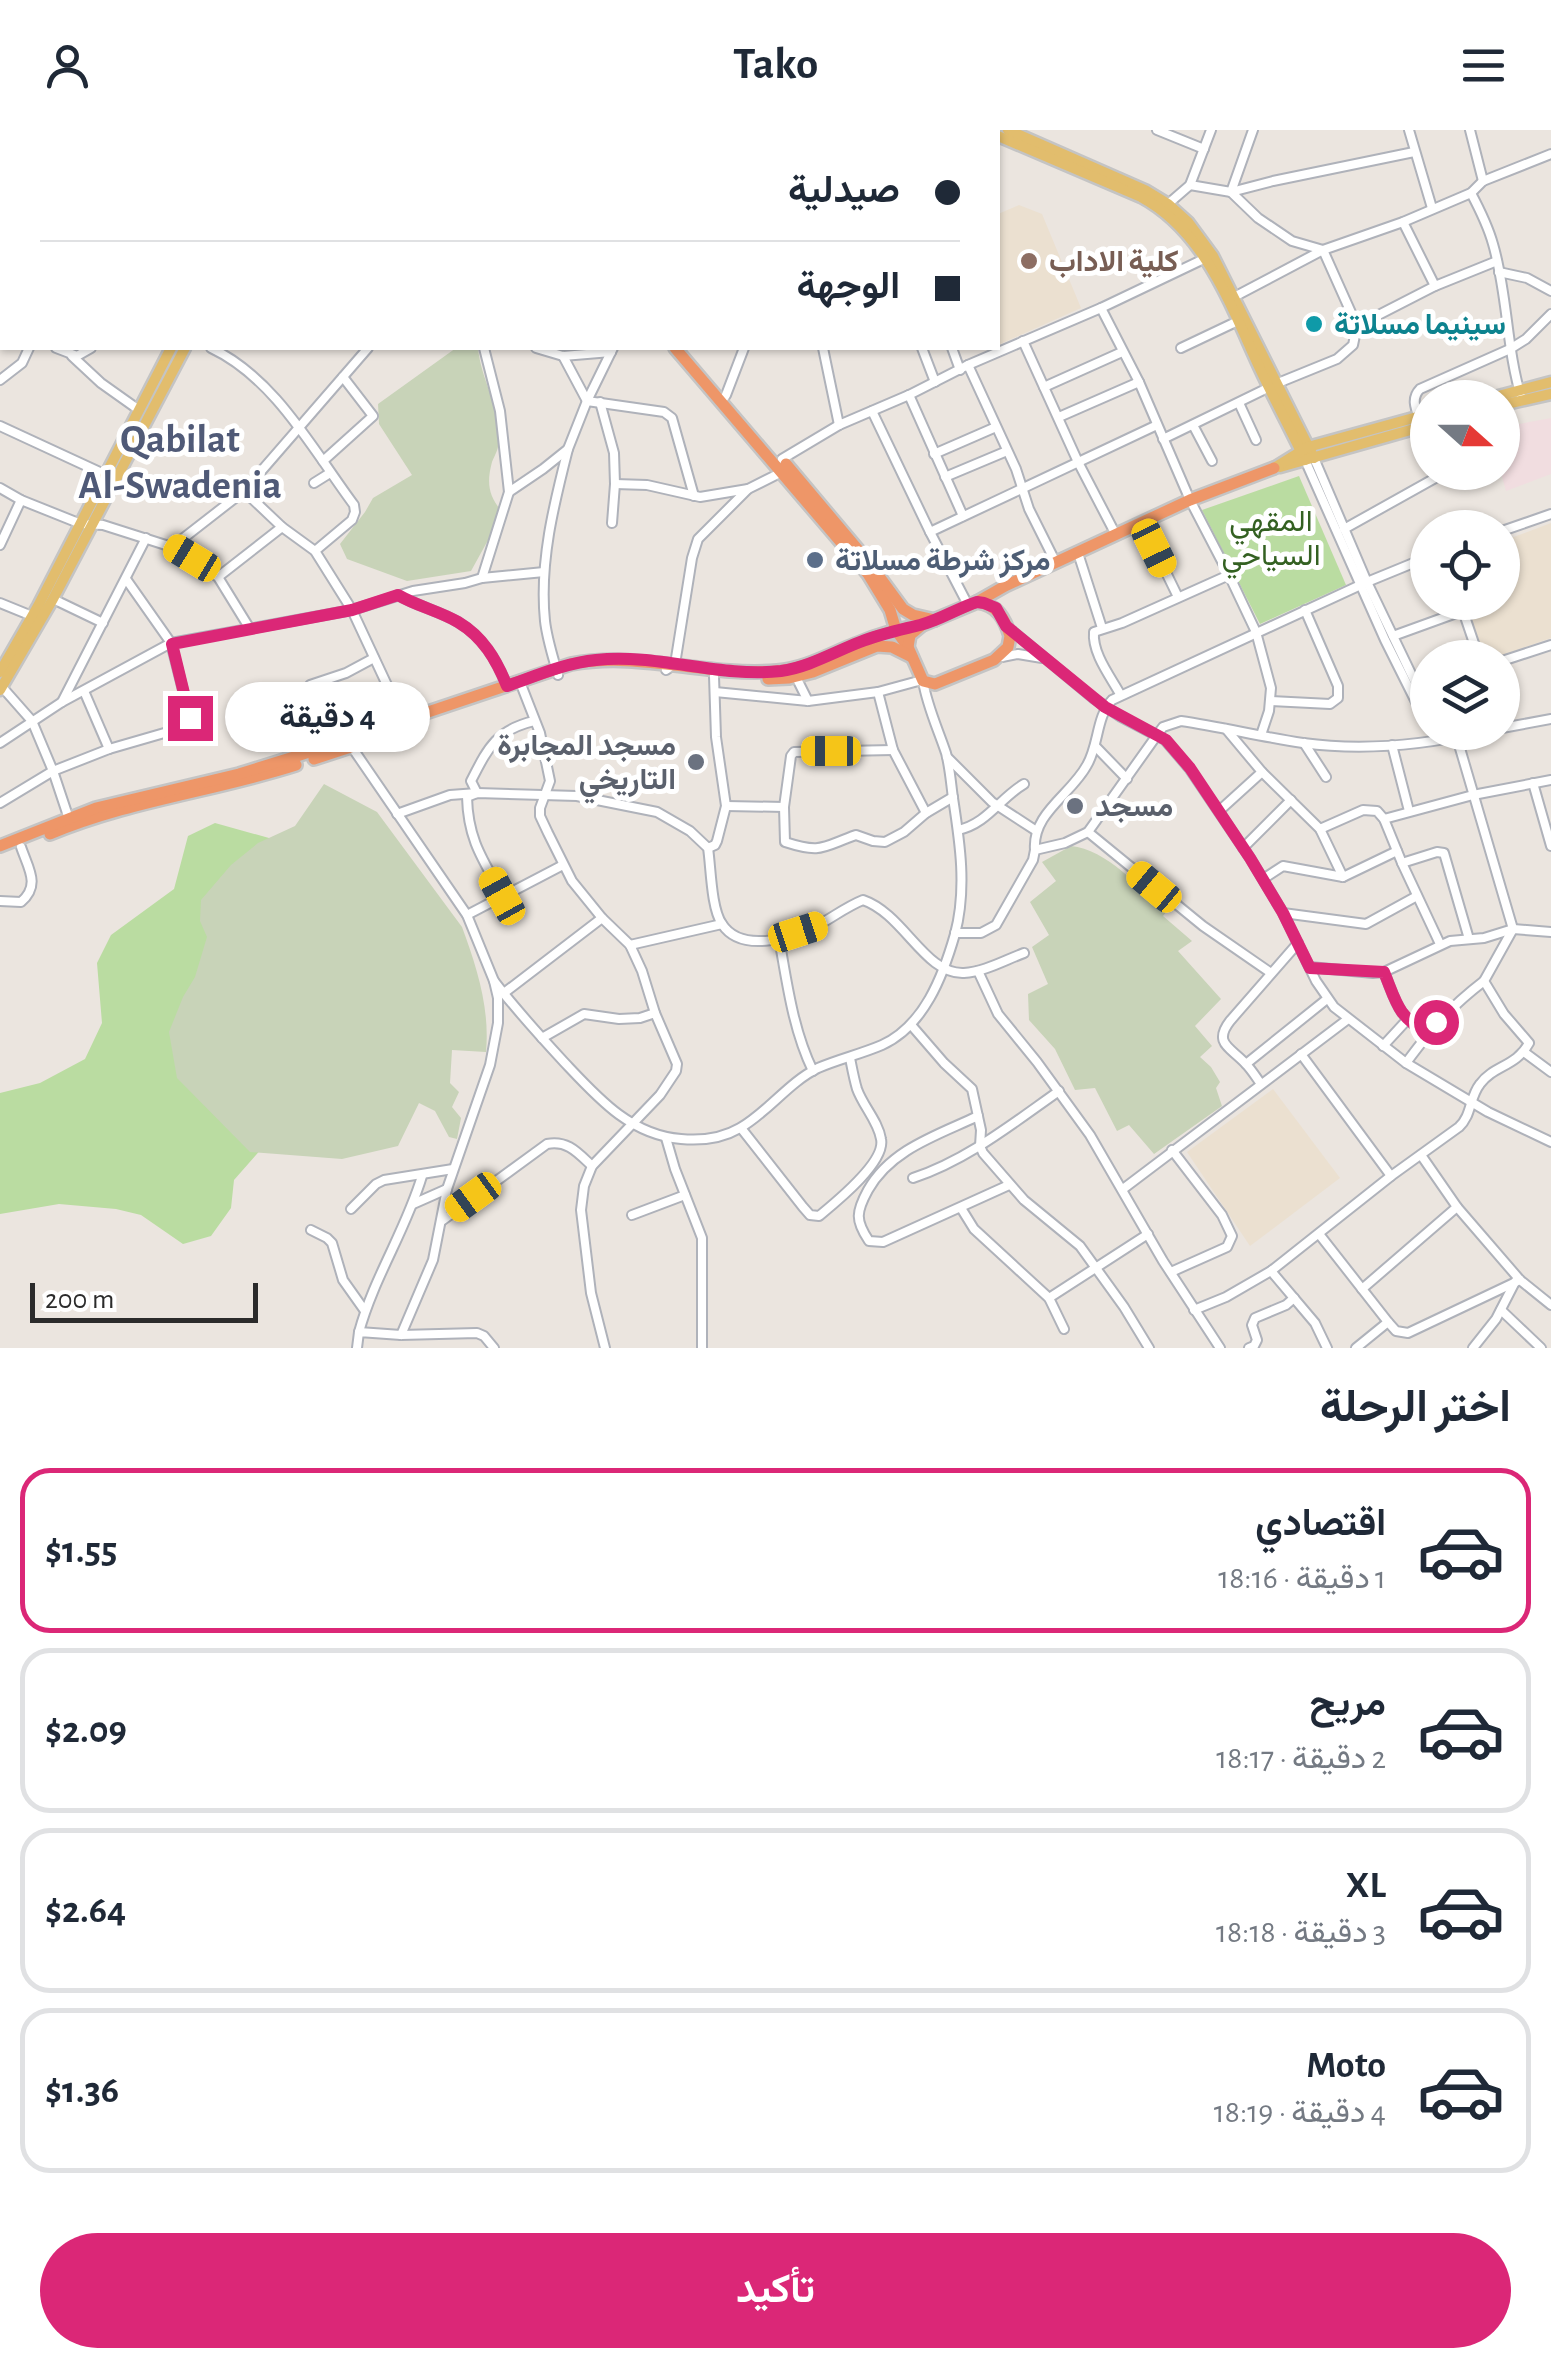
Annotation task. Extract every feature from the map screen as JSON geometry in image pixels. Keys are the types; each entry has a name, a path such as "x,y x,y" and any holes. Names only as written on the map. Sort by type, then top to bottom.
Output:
{"highway":[{"path":"677,350 724,398"},
{"path":"687,350 821,512 870,564 903,609 935,620"},
{"path":"669,667 794,672 896,630 935,620 1190,500 1274,468"},
{"path":"821,512 868,574 890,610 922,680 929,684 1000,657 1009,643 1006,626 996,608 1005,586"},
{"path":"972,604 996,608"},
{"path":"910,652 910,635 922,625"},
{"path":"0,846 136,797 349,744 507,686 598,659 620,659 714,676 770,679 878,646 910,652"},
{"path":"400,726 522,688 557,672"},
{"path":"0,856 70,821"}],"main road":[{"path":"1008,130 1145,190 1168,204 1188,222 1234,297 1241,320"},
{"path":"1000,137 1154,204 1183,228 1209,257 1307,454"},
{"path":"1,689 53,599 106,475 171,350"},
{"path":"0,672 184,350"},
{"path":"1521,395 1551,382"},
{"path":"1521,395 1551,394"},
{"path":"1274,468 1307,454 1410,425"}],"street":[{"path":"1157,130 1204,148"},
{"path":"1168,204 1190,185 1211,130"},
{"path":"1232,192 1254,130"},
{"path":"1408,130 1432,208"},
{"path":"1470,130 1483,181"},
{"path":"1190,185 1232,192 1414,152"},
{"path":"1234,297 1323,250 1404,222 1471,193 1483,181 1551,154"},
{"path":"1164,439 1337,359 1353,345 1357,326 1323,250 1292,241 1258,218 1232,192"},
{"path":"1471,193 1486,222 1498,260 1510,349 1521,395"},
{"path":"1404,222 1435,286"},
{"path":"669,667 677,652 698,539 748,489 839,424 1209,257"},
{"path":"1357,326 1435,286 1498,260"},
{"path":"1499,272 1527,278 1551,292"},
{"path":"1101,308 1256,632 1269,674 1271,701 1261,735"},
{"path":"1440,380 1510,349 1551,314"},
{"path":"1181,348 1241,320"},
{"path":"1023,341 1116,536"},
{"path":"0,380 22,363 28,350"},
{"path":"60,350 139,410"},
{"path":"72,356 88,350"},
{"path":"216,350 228,355 259,381 354,504 352,520 316,551"},
{"path":"172,547 244,492 366,350"},
{"path":"482,578 509,492 500,411 485,350"},
{"path":"542,350 562,356 612,350"},
{"path":"557,672 546,625 544,572 550,532 568,448 612,350"},
{"path":"724,398 743,350"},
{"path":"823,350 839,424"},
{"path":"923,350 935,382"},
{"path":"953,350 996,426 1029,510 1056,564"},
{"path":"1044,387 1122,352"},
{"path":"562,356 587,401"},
{"path":"324,461 372,416 343,377"},
{"path":"1059,417 1139,382"},
{"path":"909,395 964,516"},
{"path":"587,401 664,412 672,418 694,496"},
{"path":"600,402 614,454 612,523"},
{"path":"1239,403 1256,440"},
{"path":"872,410 930,532 972,604"},
{"path":"1192,425 1212,461"},
{"path":"0,426 106,475"},
{"path":"934,454 996,426"},
{"path":"930,532 1158,426"},
{"path":"509,492 568,448"},
{"path":"945,477 1007,451"},
{"path":"1307,454 1344,529 1364,583 1410,672"},
{"path":"1307,454 1410,682"},
{"path":"314,483 330,472"},
{"path":"615,484 648,485 694,496 748,489"},
{"path":"0,488 86,524 103,525 172,547 218,576 250,629"},
{"path":"1344,529 1414,490"},
{"path":"244,492 316,551 352,610 387,684 400,726"},
{"path":"0,545 21,500"},
{"path":"1520,525 1551,514"},
{"path":"1142,523 1178,598"},
{"path":"218,576 282,527"},
{"path":"62,702 146,538"},
{"path":"1078,553 1102,628"},
{"path":"956,932 981,933 996,924 1034,860 1036,830 1042,818 1084,770 1105,707 1120,694 1410,565"},
{"path":"0,743 62,702 172,644 352,610 398,595 482,578 544,572"},
{"path":"1120,694 1104,668 1094,632 1230,575"},
{"path":"0,802 53,771 189,724 172,644 126,579"},
{"path":"398,595 457,622 482,641 507,686"},
{"path":"53,599 103,623"},
{"path":"0,603 32,616"},
{"path":"1271,701 1330,704 1338,698 1338,686 1305,610"},
{"path":"1392,636 1430,620"},
{"path":"1006,626 1105,707 1166,740 1190,768 1243,848 1283,913 1327,999 1348,1019 1406,1064 1551,1142"},
{"path":"1520,654 1551,645"},
{"path":"1000,657 1018,654 1046,659"},
{"path":"310,685 374,658"},
{"path":"794,672 808,702"},
{"path":"708,848 718,840 726,806 716,737 714,676"},
{"path":"494,981 595,1095 632,1124 666,1138 713,1139 741,1128 813,1070 886,1043 912,1026 925,1006 956,932 962,891 962,854 947,757 922,680 878,692 808,702 715,692"},
{"path":"522,688 540,733 550,781 540,816 572,881 630,946 677,1064 660,1095 592,1166 584,1186 581,1210 591,1293 606,1348"},
{"path":"1,689 32,721 70,821"},
{"path":"84,691 109,749"},
{"path":"878,692 893,750 926,813"},
{"path":"1520,724 1551,718"},
{"path":"477,793 471,781 490,745 514,726 534,721"},
{"path":"1034,850 1065,843 1088,832 1163,727 1176,721 1336,746 1392,745 1410,740"},
{"path":"1226,729 1262,772 1320,829 1343,877"},
{"path":"1304,743 1326,777"},
{"path":"349,744 467,915 494,981 499,1008 490,1064 447,1189 433,1260 400,1335"},
{"path":"1392,745 1409,810"},
{"path":"1095,746 1127,779"},
{"path":"893,750 794,752 784,806 785,842 810,850 823,849 856,835 885,842 953,797"},
{"path":"1406,1064 1459,1000 1484,981 1513,930 1460,750"},
{"path":"947,757 996,806 1036,830"},
{"path":"1219,810 1262,772"},
{"path":"1384,819 1409,810 1551,780"},
{"path":"1533,782 1551,846"},
{"path":"958,830 979,822 1024,784"},
{"path":"477,793 467,798 472,837 502,896"},
{"path":"396,814 450,795 477,793 577,796 657,812 690,831 708,848 717,912 722,924 742,940 756,943 817,926 863,900 893,917 942,969 978,971 1024,953"},
{"path":"1243,848 1291,800"},
{"path":"726,806 784,806"},
{"path":"1320,829 1377,810 1440,944"},
{"path":"1088,832 1203,926 1271,974"},
{"path":"0,901 21,902 30,892 32,882 21,847"},
{"path":"1262,879 1283,866 1343,877 1396,851"},
{"path":"1402,864 1444,853 1469,939"},
{"path":"467,915 563,865"},
{"path":"1283,913 1366,924 1418,896"},
{"path":"504,994 602,918"},
{"path":"630,946 722,924"},
{"path":"1310,968 1384,972 1440,944 1513,930 1551,932"},
{"path":"779,938 795,1019 813,1070"},
{"path":"1261,1084 1227,1047 1222,1034 1298,943"},
{"path":"978,971 998,1014 1090,1134 1170,1272 1220,1348"},
{"path":"1384,972 1406,1020 1428,1034"},
{"path":"1194,1310 1271,1271 1464,1123 1482,1081 1518,1060 1529,1043 1504,1014 1484,981"},
{"path":"1246,1064 1327,999"},
{"path":"542,1038 584,1014 635,1018 655,1014"},
{"path":"1123,1189 1348,1019"},
{"path":"1384,1046 1406,1020"},
{"path":"912,1026 972,1089 980,1146 1009,1185 1075,1240 1149,1348"},
{"path":"1524,1052 1551,1072"},
{"path":"1301,1054 1391,1176"},
{"path":"741,1128 803,1208 819,1216 869,1169 882,1140 857,1090 850,1058"},
{"path":"912,1178 980,1146 1059,1091"},
{"path":"978,1116 895,1157 874,1180 858,1218 868,1240 879,1242 1009,1185"},
{"path":"666,1138 703,1247 702,1348"},
{"path":"442,1220 547,1144 569,1146 592,1166"},
{"path":"1170,1272 1227,1247 1232,1236 1222,1215 1172,1150"},
{"path":"1421,1155 1518,1281 1551,1306"},
{"path":"351,1210 384,1180 453,1169"},
{"path":"357,1348 365,1311 422,1176"},
{"path":"413,1204 447,1189"},
{"path":"632,1215 685,1195"},
{"path":"1362,1289 1458,1207"},
{"path":"961,1208 974,1229 1050,1298 1064,1330"},
{"path":"310,1230 332,1243 343,1280 365,1311"},
{"path":"1050,1298 1148,1234"},
{"path":"1320,1234 1396,1332 1408,1334 1518,1281"},
{"path":"1271,1271 1315,1323 1327,1348"},
{"path":"1473,1348 1518,1281"},
{"path":"1249,1348 1257,1340 1252,1325 1255,1318 1294,1298"},
{"path":"1501,1310 1542,1348"},
{"path":"1356,1348 1388,1322"},
{"path":"359,1332 477,1332 494,1348"}],"shaded area":[{"name":"كلية الاداب","path":"1019,205 1042,214 1081,308 1000,344 1000,213"},
{"path":"1551,418 1551,474 1520,486 1520,424"},
{"path":"1551,523 1551,638 1520,649 1520,640 1477,640 1471,620 1520,620 1520,535"},
{"path":"1273,1089 1340,1178 1250,1246 1187,1152"}],"green space":[{"path":"453,350 478,350 499,428 489,484 503,513 471,571 407,581 347,559 340,544 373,498 412,475 379,424 378,404"},
{"name":"المقهي السياحي","path":"1299,476 1346,585 1260,624 1202,510"},
{"path":"324,784 377,812 462,927 481,988 487,1036 486,1052 452,1050 450,1083 459,1092 452,1107 461,1118 457,1139 449,1137 435,1111 419,1103 398,1146 342,1159 250,1152 177,1078 169,1032 195,977 207,937 200,921 201,900 231,865 258,843 295,826"},
{"path":"215,823 269,838 263,1147 234,1180 231,1208 211,1236 183,1244 141,1215 116,1209 59,1204 0,1214 0,1093 40,1083 85,1059 102,1023 97,963 111,935 174,889 188,836"},
{"path":"1071,846 1110,862 1167,911 1163,916 1192,941 1178,951 1221,999 1195,1026 1212,1046 1200,1057 1220,1082 1216,1088 1222,1106 1154,1154 1129,1125 1117,1131 1095,1088 1075,1090 1055,1049 1029,1020 1028,994 1048,984 1032,947 1049,935 1030,902 1056,881 1042,862"}],"place":[{"name":"كلية الاداب","path":"1029,261"},
{"name":"سينيما مسلاتة","path":"1314,324"},
{"name":"مركز شرطة مسلاتة","path":"815,560"},
{"name":"مسجد المجابرة التاريخي","path":"696,762"},
{"name":"مسجد","path":"1075,806"}],"district":[{"name":"Qabilat Al-Swadenia","path":"180,461"}],"route":[{"path":"190,718 172,644 352,610 398,595 457,622 482,641 507,686 556,668 598,659 749,672 786,670 896,630 922,625 968,605 984,603 996,608 1006,626 1093,698 1166,740 1190,768 1250,858 1310,968 1384,972 1406,1020 1428,1034 1436,1022"}]}
